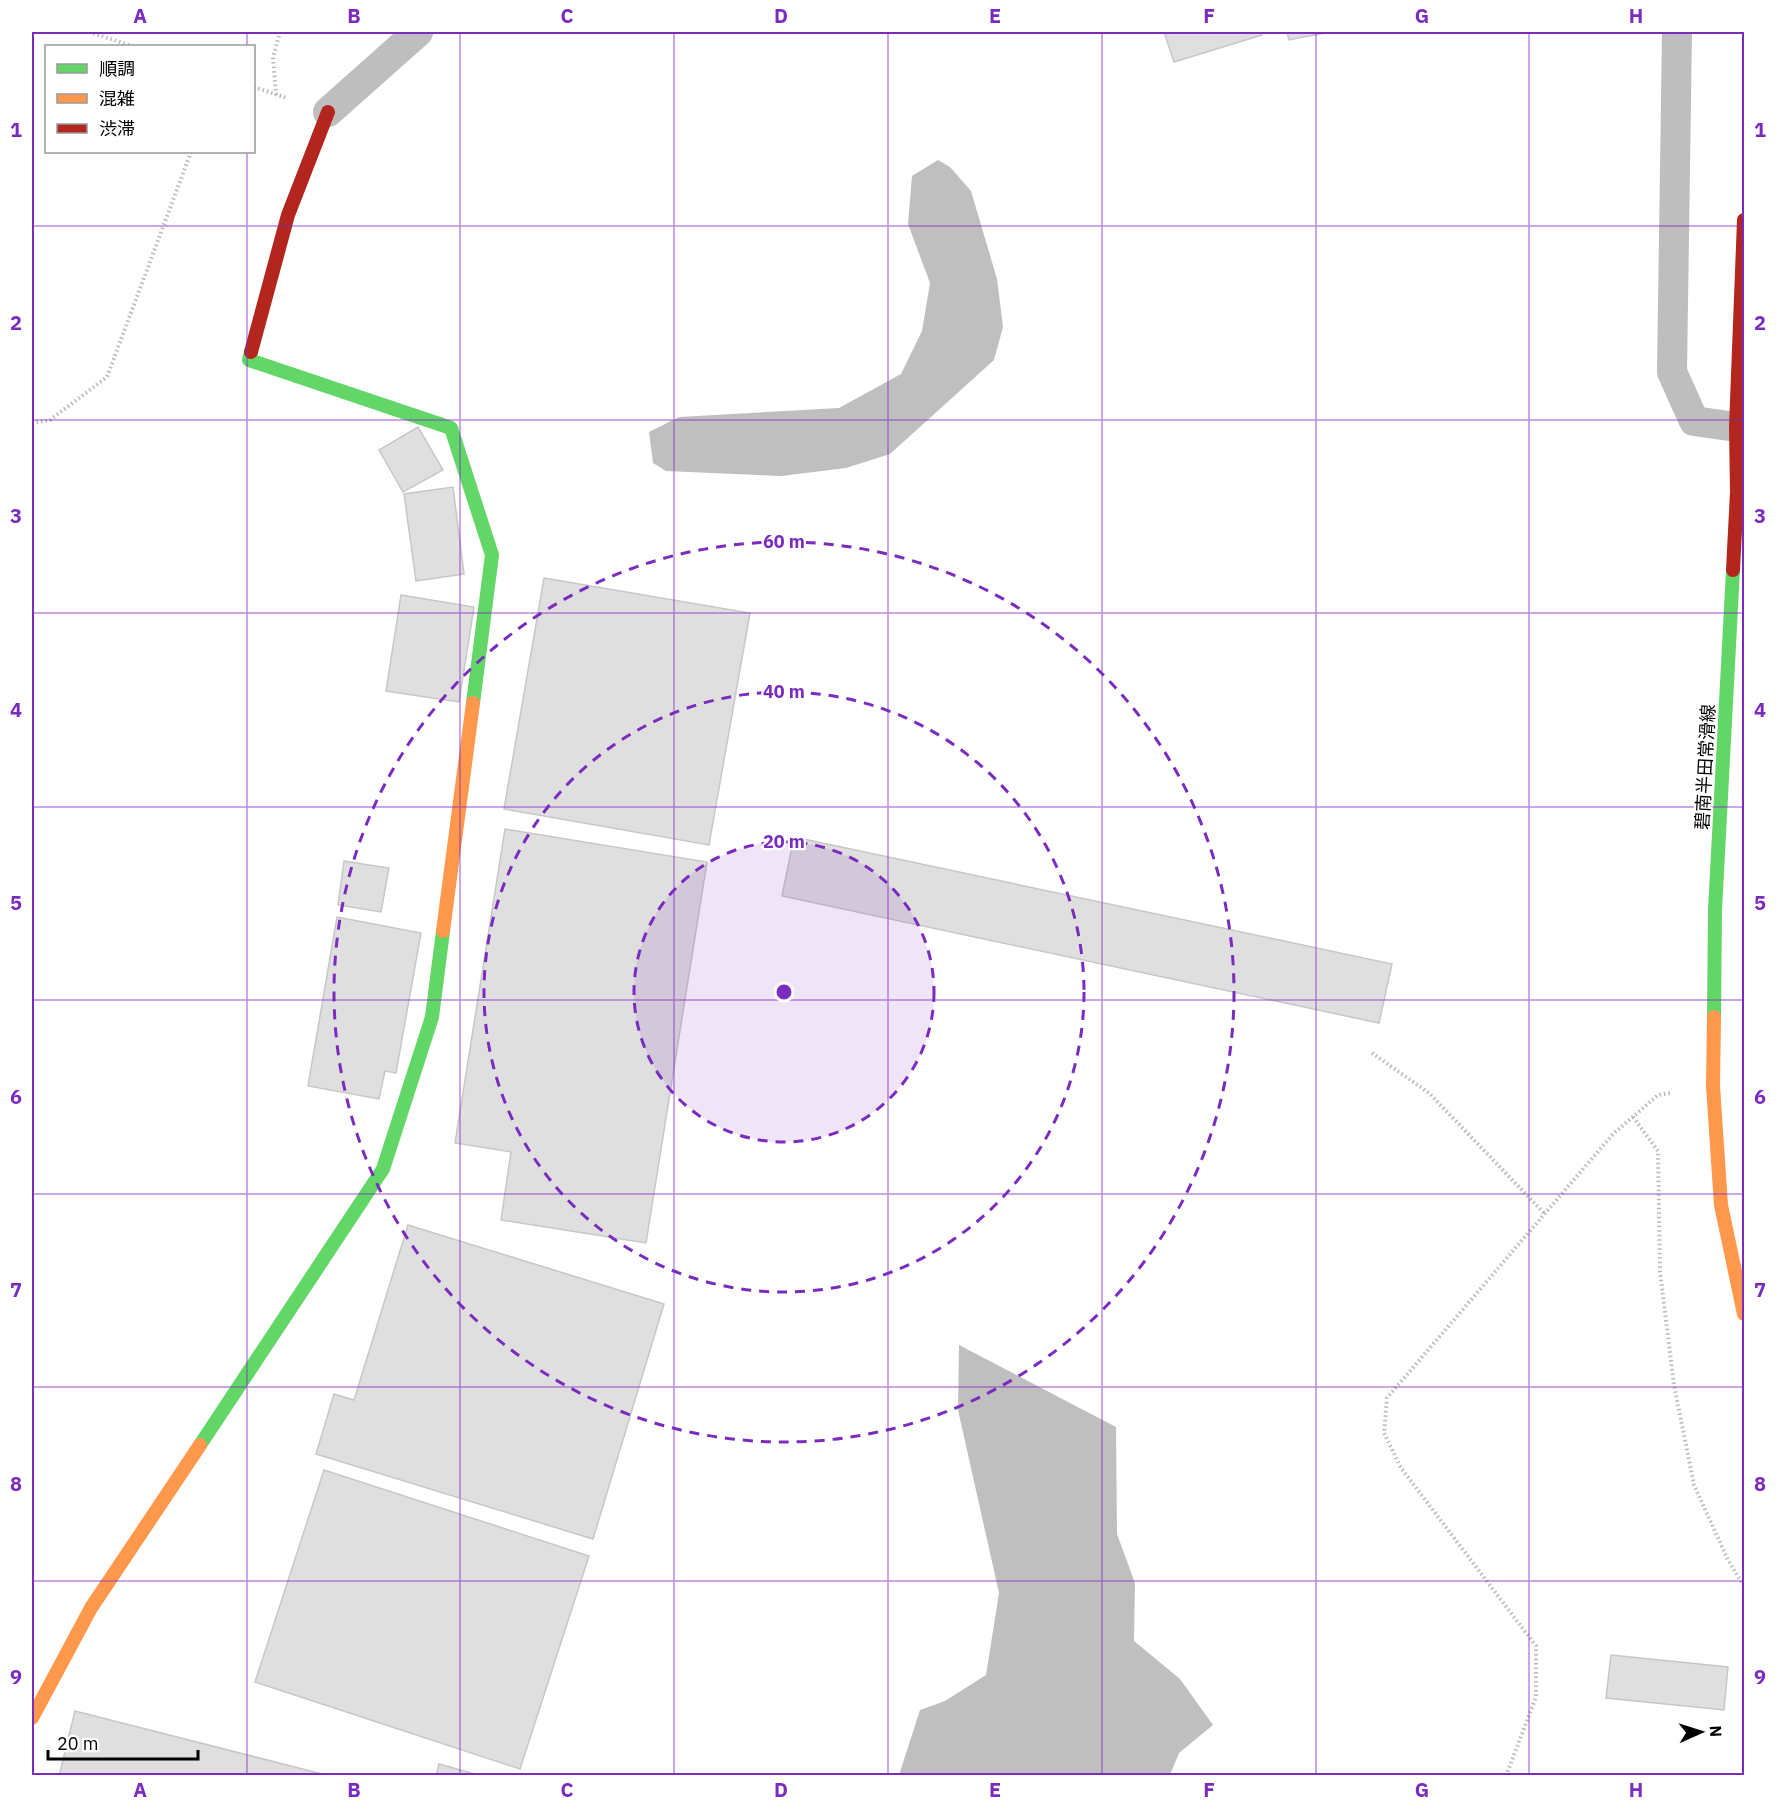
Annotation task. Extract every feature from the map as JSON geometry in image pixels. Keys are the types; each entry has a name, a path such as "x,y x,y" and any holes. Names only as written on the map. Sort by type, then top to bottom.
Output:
{"street":[{"path":"32,1718 91,1608 383,1169 432,1017 492,555 451,428 249,360 288,215 328,112"},
{"name":"碧南半田常滑線","path":"1744,220 1736,427 1737,492 1715,910 1713,1086 1721,1205 1744,1314"}],"lane":[{"path":"328,112 418,32"},
{"path":"1677,32 1672,372 1694,421 1736,427"}],"path":[{"path":"89,32 129,45"},
{"path":"276,95 273,57 280,32"},
{"path":"32,423 50,420 107,377 191,153"},
{"path":"1372,1053 1429,1093 1544,1213"},
{"path":"1506,1776 1536,1696 1536,1646 1401,1468 1384,1433 1387,1398 1614,1134 1658,1095 1713,1086"},
{"path":"1633,1117 1658,1151 1660,1272 1674,1385 1694,1485 1728,1560 1744,1586"}],"shaded area":[{"path":"938,160 950,167 971,191 997,279 1003,327 994,360 890,454 846,468 781,476 666,471 653,463 649,432 679,417 839,408 901,374 922,331 930,283 908,224 912,176"},
{"path":"959,1345 1116,1427 1117,1534 1135,1583 1134,1641 1180,1679 1213,1725 1179,1753 1170,1775 899,1775 920,1710 945,1701 986,1675 999,1593 958,1410"}],"building":[{"path":"1164,32 1261,32 1262,35 1174,62"},
{"path":"1287,32 1330,32 1289,40"},
{"path":"418,427 443,470 403,492 379,450"},
{"path":"453,487 464,574 416,581 404,494"},
{"path":"544,578 750,613 709,845 504,809"},
{"path":"401,595 474,607 459,702 386,691"},
{"path":"505,829 707,862 646,1243 501,1220 511,1152 455,1143"},
{"path":"794,837 1392,964 1379,1023 782,896"},
{"path":"344,861 389,868 381,912 338,905"},
{"path":"337,917 421,933 396,1073 385,1071 379,1099 308,1086"},
{"path":"408,1225 664,1304 593,1539 316,1454 334,1394 354,1400"},
{"path":"324,1470 589,1556 520,1769 255,1682"},
{"path":"1611,1655 1728,1667 1724,1710 1606,1698"},
{"path":"75,1711 330,1776 59,1776"},
{"path":"439,1764 482,1776 436,1776"}],"traffic: fast":[{"path":"251,352 249,360 451,428 492,555 473,703"},
{"path":"1714,1017 1715,910 1733,570"},
{"path":"200,1445 383,1169 432,1017 443,931"}],"traffic: slow":[{"path":"443,931 473,703"},
{"path":"1714,1017 1713,1086 1721,1205 1744,1314"},
{"path":"32,1718 91,1608 200,1445"}],"traffic: jam":[{"path":"251,352 288,215 328,112"},
{"path":"1733,570 1744,220"}]}
